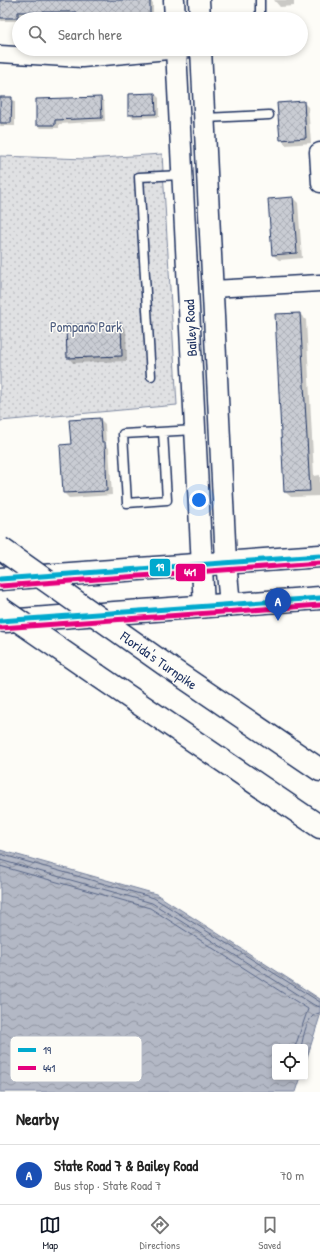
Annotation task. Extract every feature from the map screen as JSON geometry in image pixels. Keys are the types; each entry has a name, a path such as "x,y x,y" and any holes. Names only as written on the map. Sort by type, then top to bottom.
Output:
{"main road":[{"name":"Florida's Turnpike","path":"0,548 170,668 320,770"},
{"path":"0,578 320,556"},
{"path":"0,621 320,598"},
{"path":"0,608 320,827"}],"street":[{"path":"174,0 175,12"},
{"path":"199,0 200,12"},
{"path":"0,54 12,55"},
{"path":"33,56 82,59 115,56"},
{"name":"Bailey Road","path":"181,56 183,175 204,607"},
{"name":"Bailey Road","path":"201,56 226,562 230,605"},
{"path":"319,152 320,184"},
{"path":"183,175 207,174"},
{"path":"213,289 320,283"}],"lane":[{"path":"260,0 260,12"},
{"path":"205,118 269,115"},
{"path":"151,376 139,177 183,175"},
{"path":"163,432 167,500 127,503 123,434 195,430"}],"green space":[{"name":"Pompano Park","path":"162,154 177,405 0,421 0,156 86,159"}],"water":[{"path":"0,850 156,894 320,999 320,1016 308,1054 308,1044 272,1044 272,1080 300,1080 296,1092 0,1092"}],"building":[{"path":"0,0 150,0 150,12 12,12 12,18 0,18"},
{"path":"155,93 156,114 128,115 128,94"},
{"path":"0,97 12,97 11,123 0,123"},
{"path":"101,97 102,118 55,120 55,125 36,125 36,99"},
{"path":"304,101 306,138 280,140 277,103"},
{"path":"293,197 297,253 272,255 268,199"},
{"path":"300,313 310,491 284,492 275,314"},
{"path":"121,323 122,356 67,358 66,325"},
{"path":"100,418 102,442 105,442 107,491 63,493 60,445 71,444 69,420"}],"transit line":[{"name":"19","path":"0,579 320,556"},
{"name":"441","path":"1,586 320,563"},
{"name":"19","path":"0,621 320,598"},
{"name":"441","path":"1,628 320,605"}],"place":[{"name":"State Road 7 & Bailey Road","path":"278,621"}]}
